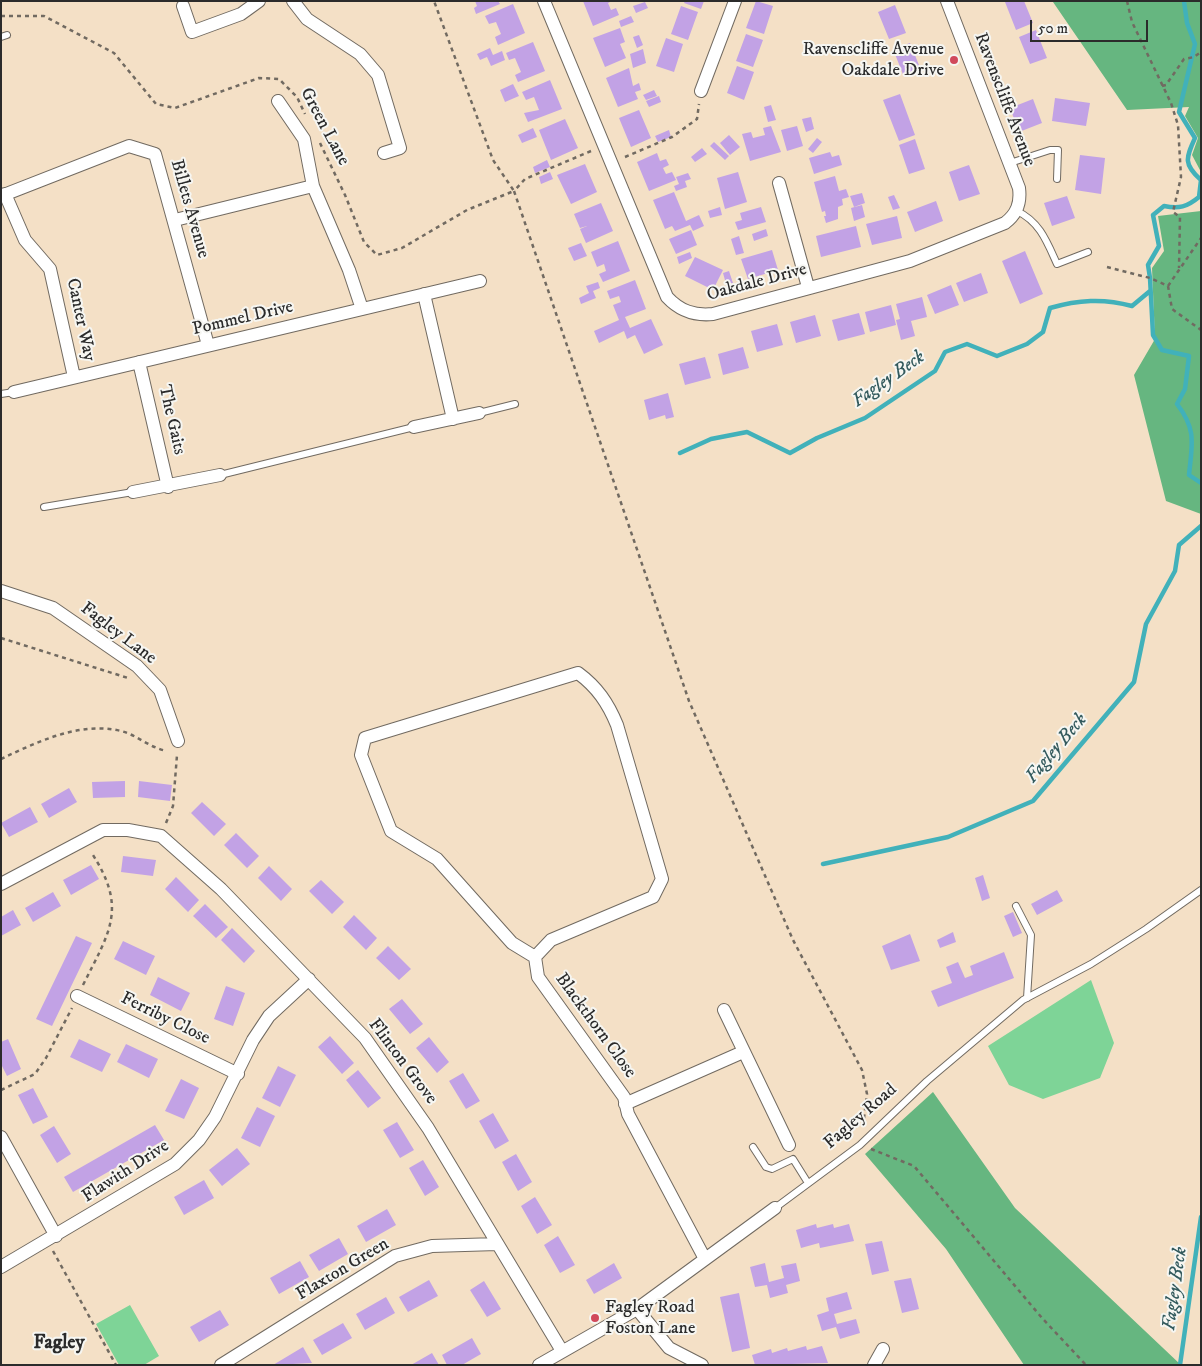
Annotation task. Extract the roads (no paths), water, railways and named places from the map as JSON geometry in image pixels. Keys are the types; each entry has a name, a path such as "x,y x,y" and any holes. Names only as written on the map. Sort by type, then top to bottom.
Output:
{"street":[{"path":"183,6 192,32 241,14 259,1"},
{"path":"292,1 308,19 360,54 378,75 400,148 384,153"},
{"name":"Oakdale Drive","path":"544,1 599,147 667,297 674,305 692,314 712,314 910,261 1005,223 1016,212"},
{"path":"701,91 736,1"},
{"name":"Ravenscliffe Avenue","path":"947,1 980,92 1010,163 1020,196 1016,212"},
{"path":"278,100 304,139 314,186 349,270 362,309"},
{"name":"Billets Avenue","path":"3,195 129,146 155,154 175,220 208,345"},
{"path":"779,183 808,287"},
{"path":"175,220 314,186"},
{"name":"Canter Way","path":"3,195 25,240 50,269 74,377"},
{"name":"Pommel Drive","path":"14,392 480,281"},
{"path":"424,294 452,419"},
{"name":"The Gaits","path":"140,362 168,486"},
{"path":"414,427 479,412"},
{"path":"133,492 220,475"},
{"name":"Fagley Lane","path":"1,591 53,608 136,666 160,690 178,747"},
{"path":"578,673 590,682 609,704 617,725 662,879 653,897 551,940 535,957 512,943 437,859 391,831 361,755 365,738 578,673"},
{"name":"Flinton Grove","path":"1,884 103,830 128,830 161,836 221,889 365,1038 428,1128 562,1351"},
{"name":"Blackthorn Close","path":"535,957 538,977 624,1097 628,1114 705,1259"},
{"name":"Flawith Drive","path":"1,1267 175,1164 199,1140 215,1117 238,1074 253,1040 269,1016 309,979"},
{"name":"Ferriby Close","path":"77,996 238,1074"},
{"path":"724,1010 789,1145"},
{"path":"626,1104 743,1052"},
{"path":"1,1137 52,1238"},
{"name":"Fagley Road","path":"539,1365 637,1308 775,1208"},
{"name":"Flaxton Green","path":"220,1365 394,1256 432,1246 497,1244"},
{"path":"637,1308 669,1348 702,1365"},
{"path":"874,1365 883,1349"}],"lane":[{"path":"1010,163 1050,150 1058,150 1057,179"},
{"path":"1016,212 1032,220 1038,226 1057,264 1088,252"},
{"path":"1,394 14,392"},
{"path":"479,412 515,404"},
{"path":"220,475 414,427"},
{"path":"44,507 133,492"},
{"name":"Fagley Road","path":"775,1208 860,1145 927,1081 1028,998 1091,964 1146,929 1201,890"},
{"path":"1016,906 1031,935 1028,998"},
{"path":"753,1146 766,1167 772,1169 792,1159 808,1183"}],"waterway":[{"name":"Fagley Beck","path":"1184,1 1187,23 1195,44 1179,112 1195,138 1188,160 1191,170 1201,180 1199,197 1183,206 1164,206 1153,215 1159,246 1148,265 1153,335 1162,350 1189,356 1185,389 1177,404 1188,422 1192,438 1189,475 1201,483"},
{"name":"Fagley Beck","path":"680,453 711,439 747,432 790,453 817,438 865,418 935,371 945,352 967,344 997,356 1027,344 1043,332 1050,308 1091,301 1121,303 1132,306 1150,291"},
{"name":"Fagley Beck","path":"823,864 948,837 1033,801 1134,682 1146,624 1175,571 1179,545 1201,526"},
{"name":"Fagley Beck","path":"1180,1365 1201,1217"}],"place":[{"name":"Ravenscliffe Avenue Oakdale Drive","path":"954,60"},
{"name":"Fagley Road Foston Lane","path":"595,1318"}],"district":[{"name":"Fagley","path":"59,1344"}]}
